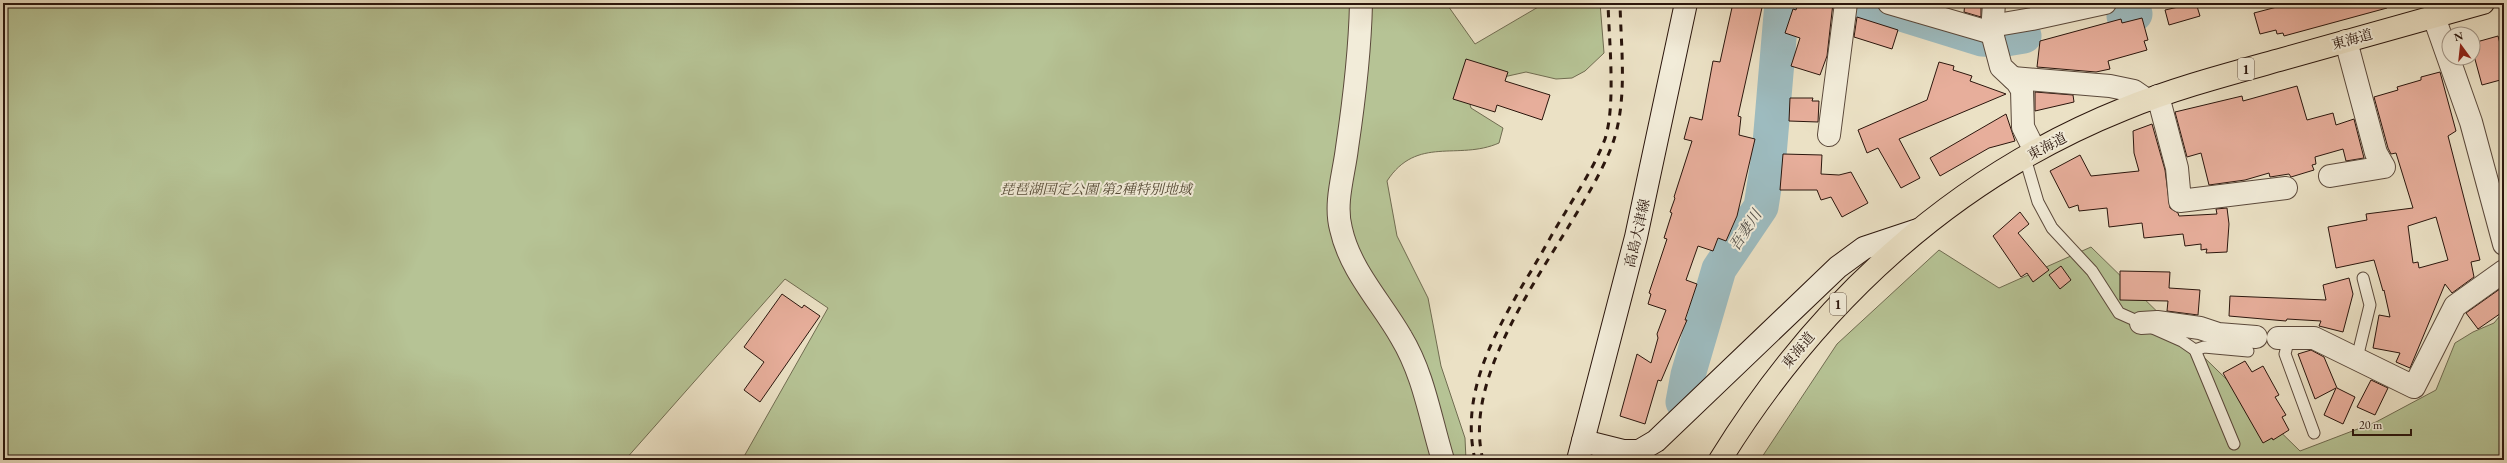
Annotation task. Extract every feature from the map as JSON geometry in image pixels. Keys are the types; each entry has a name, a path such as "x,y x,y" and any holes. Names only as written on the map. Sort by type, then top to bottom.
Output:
{"highway":[{"name":"東海道","path":"1720,460 1768,387 1796,351 1858,284 1918,230 1973,190 2030,155 2084,126 2153,98 2346,41 2483,3"}],"street":[{"path":"1361,3 1347,148 1340,192 1340,228 1352,258 1402,337 1416,367 1426,393 1443,460"},
{"name":"高島大津線","path":"1580,450 1636,237 1686,3"},
{"path":"1889,3 1992,35 2032,19 2105,3"},
{"path":"1994,3 1992,35 2001,67 2013,78 2022,90 2023,128 2030,155"},
{"path":"1829,135 1845,4"},
{"path":"2434,17 2442,46 2471,122 2504,244"},
{"path":"2330,176 2384,167 2376,153 2346,41"},
{"path":"2013,78 2110,86 2134,91 2153,98 2177,168 2180,201 2286,188"},
{"path":"1580,450 1639,451 1656,441 1838,267 1864,248 1918,230"},
{"path":"2283,338 2314,338 2414,387 2456,306 2504,271"},
{"path":"2141,323 2157,322 2200,328 2252,344"}],"lane":[{"path":"2030,155 2038,202 2052,228 2092,271 2119,313 2182,341 2195,350 2203,364 2234,444"},
{"path":"2357,358 2370,304 2363,278"},
{"path":"2283,338 2286,354 2314,432"},
{"path":"2195,350 2252,344"}],"green space":[{"name":"琵琶湖国定公園 第2種特別地域","path":"3,3 1446,3 1475,44 1545,3 1600,3 1604,53 1585,71 1572,78 1556,79 1526,72 1472,84 1469,101 1471,108 1503,128 1499,143 1484,148 1439,152 1411,158 1399,167 1387,181 1397,236 1428,298 1441,366 1465,438 1466,460 742,460 828,308 785,279 625,460 3,460"},
{"path":"2091,247 2300,451 2376,422 2436,390 2455,343 2473,332 2494,323 2504,311 2504,460 1760,460 1837,344 1939,250 1999,288"}],"building":[{"path":"1733,3 1763,3 1738,116 1741,117 1739,135 1755,139 1737,216 1726,241 1718,238 1713,251 1698,246 1686,280 1697,284 1685,320 1687,320 1661,381 1658,380 1645,424 1620,416 1637,354 1651,363 1658,338 1657,334 1666,310 1648,304 1651,294 1649,293 1667,239 1664,238 1672,213 1670,212 1692,141 1684,139 1690,117 1702,120 1713,61 1720,62"},
{"path":"1798,3 1833,3 1827,56 1820,75 1791,66 1800,38 1785,33 1793,9 1796,10"},
{"path":"1965,3 1981,3 1981,17 1964,12"},
{"path":"2196,3 2200,16 2169,25 2165,10"},
{"path":"2292,3 2386,3 2387,8 2284,36 2283,33 2277,34 2276,30 2260,34 2254,13"},
{"path":"1857,17 1898,30 1892,49 1854,37"},
{"path":"2142,18 2148,40 2144,41 2147,50 2108,61 2110,69 2096,72 2037,67 2040,41 2121,19 2122,23"},
{"path":"2498,36 2504,59 2504,79 2482,85 2477,66 2481,66 2481,41"},
{"path":"1466,59 1508,72 1505,81 1550,95 1542,120 1497,105 1495,112 1453,99"},
{"path":"1939,62 1954,66 1953,70 1972,76 1970,81 2006,94 1899,139 1920,178 1901,188 1878,148 1867,153 1858,130 1927,100"},
{"path":"2440,72 2456,131 2448,136 2480,260 2471,262 2474,277 2452,293 2445,284 2410,368 2396,362 2400,353 2373,348 2379,315 2390,317 2384,290 2383,291 2374,260 2336,268 2328,227 2367,220 2366,214 2413,208 2396,153 2391,154 2388,148 2374,97 2398,90 2397,87 2421,80 2421,77","holes":["2436,217 2448,260 2419,268 2418,262 2413,263 2408,226"]},
{"path":"2297,86 2307,120 2333,113 2336,125 2354,119 2364,158 2346,161 2343,149 2315,157 2316,164 2312,165 2314,170 2291,177 2289,174 2270,177 2269,173 2245,180 2209,185 2201,153 2187,157 2175,112 2242,96 2243,101"},
{"path":"2035,92 2073,95 2074,102 2035,111"},
{"path":"1790,98 1813,98 1812,101 1819,101 1818,122 1789,121"},
{"path":"2006,114 2015,141 1989,148 1940,176 1930,158"},
{"path":"2152,124 2165,170 2170,208 2178,213 2179,216 2217,214 2216,209 2227,208 2229,224 2227,252 2206,253 2207,249 2201,250 2201,244 2185,246 2183,234 2144,238 2142,223 2109,227 2107,208 2079,211 2078,205 2069,208 2050,171 2080,155 2091,176 2139,171 2134,153 2133,131"},
{"path":"1783,154 1822,155 1821,174 1839,175 1851,172 1868,203 1842,217 1831,197 1821,200 1817,190 1780,190"},
{"path":"2020,212 2029,224 2018,233 2049,270 2033,282 2027,273 2021,277 1993,236"},
{"path":"2061,266 2071,280 2060,289 2049,275"},
{"path":"2120,271 2170,272 2169,288 2200,290 2198,315 2167,311 2168,301 2120,300"},
{"path":"2349,278 2353,294 2343,332 2319,326 2321,321 2287,319 2286,321 2229,316 2230,296 2326,300 2323,285"},
{"path":"2504,286 2504,311 2478,329 2466,313"},
{"path":"782,294 802,308 804,305 820,316 760,402 744,390 764,362 744,347"},
{"path":"2311,350 2324,357 2337,388 2355,397 2343,424 2324,415 2336,388 2315,399 2298,354"},
{"path":"2245,361 2252,372 2263,366 2279,395 2275,397 2286,415 2282,417 2289,430 2273,440 2272,438 2263,443 2223,373"},
{"path":"2371,380 2388,388 2375,415 2357,407"}],"waterway":[{"name":"吾妻川","path":"1683,402 1688,375 1719,269 1761,207 1769,155 1782,3"},
{"name":"吾妻川","path":"1866,3 1982,39 2000,40 2024,36"},
{"name":"吾妻川","path":"2124,16 2135,14"}],"railway":[{"path":"1475,460 1472,436 1472,412 1482,366 1491,344 1513,302 1592,168 1605,139 1608,125 1611,91 1608,3"},
{"path":"1483,460 1480,422 1487,383 1502,343 1523,302 1592,187 1609,153 1615,135 1622,98 1620,3"}]}
